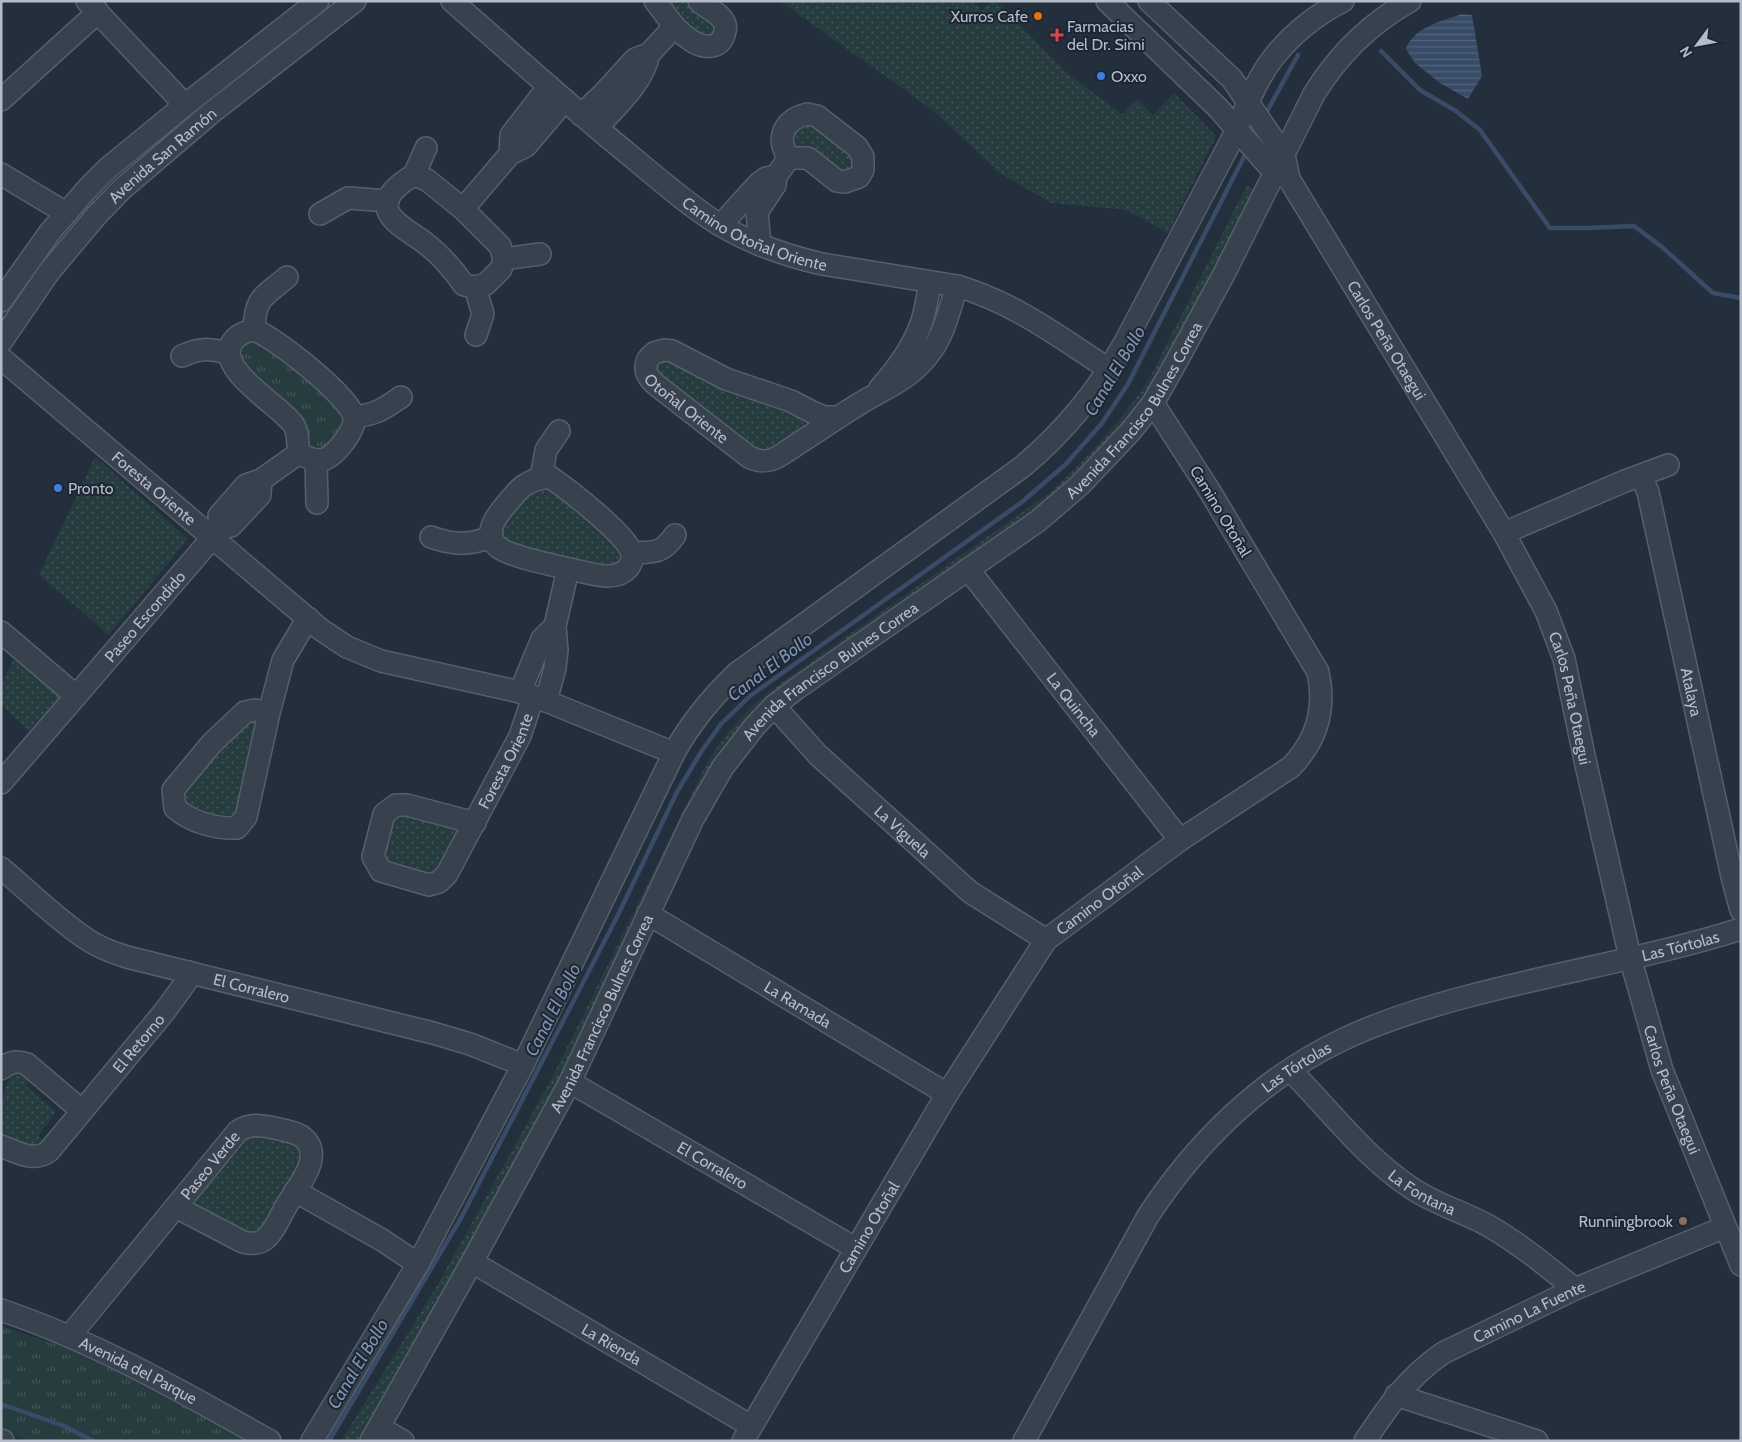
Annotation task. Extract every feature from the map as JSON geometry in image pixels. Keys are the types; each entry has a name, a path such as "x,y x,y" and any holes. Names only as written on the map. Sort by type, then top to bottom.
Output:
{"street":[{"name":"Avenida San Ramón","path":"1,342 49,272 90,222 122,189 211,113 355,1"},
{"name":"Camino Otoñal Oriente","path":"452,1 589,121 685,200 721,225 780,253 822,264 957,286 976,291 1011,307 1110,370"},
{"path":"655,1 674,28 693,42 707,47 721,42 725,34 726,25 720,15 699,1"},
{"name":"Carlos Peña Otaegui","path":"1107,1 1241,132 1278,162"},
{"name":"Carlos Peña Otaegui","path":"1149,1 1232,79 1252,109 1278,162 1504,533 1546,610 1564,659 1588,775 1630,957 1662,1070 1741,1265"},
{"path":"312,1441 418,1264 523,1065 674,753 695,719 720,689 737,673 1022,467 1076,415 1110,370 1241,132 1252,109 1261,76 1285,44 1311,20 1343,1"},
{"name":"Avenida Francisco Bulnes Correa","path":"375,1434 472,1262 570,1082 693,819 738,745 774,706 796,689 1022,532 1080,485 1124,438 1153,403 1215,290 1278,162 1326,75 1341,56 1374,24 1410,1"},
{"name":"Avenida San Ramón","path":"1,302 32,255 66,213 108,168 302,5"},
{"path":"1,100 92,7 185,105"},
{"path":"589,121 641,77 649,54 674,28"},
{"path":"510,154 511,135 549,86"},
{"path":"463,209 510,154 526,146 565,100"},
{"path":"414,175 426,180 463,209 500,246 504,259 501,269 486,284 475,288 464,285 449,264 426,243 396,222 388,212 388,201 391,193 403,181 414,175 426,148"},
{"path":"760,245 757,212 775,185 776,176 789,158"},
{"path":"1,174 66,213"},
{"path":"721,225 759,183 766,178 776,176"},
{"path":"320,214 348,198 388,201"},
{"path":"504,259 540,254"},
{"path":"254,330 254,314 258,302 287,277"},
{"name":"Otoñal Oriente","path":"873,395 897,367 915,337 922,321 930,282"},
{"name":"Otoñal Oriente","path":"838,417 820,415 802,406 726,379 668,350 660,350 654,353 646,362 645,369 647,375 655,384 753,459 764,462 772,460 873,395 894,386 912,373 932,350 940,337 957,286"},
{"path":"475,288 483,314 476,335"},
{"path":"228,353 236,337 243,332 254,330 264,333 304,364 350,407 354,423 341,446 325,459 308,457"},
{"path":"182,356 194,350 207,349 228,353"},
{"path":"228,353 238,371 255,390 292,424 297,432 308,457 317,503"},
{"name":"Foresta Oriente","path":"1,358 216,532 320,629 347,647 381,661 533,697 674,753"},
{"path":"354,417 372,415 382,411 401,397"},
{"name":"Camino Otoñal","path":"747,1433 947,1094 1046,940 1180,840 1291,767 1300,757 1315,733 1320,714 1321,696 1318,672 1210,490 1153,403"},
{"path":"802,406 810,418 811,426 808,437"},
{"path":"541,478 546,450 559,431"},
{"name":"Paseo Escondido","path":"1,783 216,532 231,526 254,502 260,495 261,480 308,457"},
{"path":"1504,533 1625,481 1668,465"},
{"name":"Atalaya","path":"1641,476 1648,492 1733,881 1741,910"},
{"path":"550,477 620,534 632,553 632,562 626,569 619,574 608,577 568,569 512,553 499,547 494,542 492,536 494,519 522,486 541,478 550,477"},
{"path":"632,553 655,552 667,547 675,535"},
{"path":"431,538 448,544 478,543 492,536"},
{"name":"Foresta Oriente","path":"475,823 407,805 396,805 384,814 373,857 381,872 429,885 439,882 447,874 475,823 520,736 533,697 555,668 555,626 568,569"},
{"name":"La Quincha","path":"968,569 1180,840"},
{"path":"269,713 255,710 245,712 212,743 173,790 175,808 185,817 224,829 237,828 246,817 283,660 308,618"},
{"path":"3,642 76,696"},
{"name":"La Viguela","path":"774,706 818,756 970,892 1046,940"},
{"name":"El Corralero","path":"1,868 66,923 97,945 127,957 389,1021 470,1044 523,1065"},
{"name":"La Ramada","path":"648,914 947,1094"},
{"name":"Las Tórtolas","path":"1024,1441 1148,1216 1169,1185 1188,1161 1226,1121 1253,1097 1290,1070 1350,1036 1430,1007 1530,980 1694,944 1741,929"},
{"name":"El Retorno","path":"1,1146 30,1157 42,1155 49,1151 81,1110 165,1011 186,982 189,972"},
{"path":"1,1069 12,1062 26,1064 81,1110"},
{"name":"La Fontana","path":"1290,1070 1370,1155 1399,1179 1434,1201 1489,1226 1528,1252 1575,1289"},
{"name":"El Corralero","path":"570,1082 855,1248"},
{"name":"Paseo Verde","path":"71,1337 234,1135 242,1129 253,1125 262,1125 296,1134 307,1143 312,1155 311,1163 267,1237 261,1241 254,1244 243,1242 176,1207"},
{"path":"295,1191 382,1240 418,1264"},
{"name":"Camino La Fuente","path":"1365,1441 1396,1395 1414,1376 1443,1353 1575,1289 1725,1227"},
{"name":"La Rienda","path":"472,1262 747,1433"},
{"name":"Avenida del Parque","path":"1,1310 71,1337 139,1369 270,1441"},
{"path":"1396,1395 1537,1441"},
{"path":"375,1434 403,1441"}],"green space":[{"path":"336,1 347,1 224,96 1,330 1,315 20,285 44,253 91,200 254,65"},
{"path":"662,1 690,1 715,19 719,37 700,40"},
{"path":"780,1 973,1 982,11 990,1 996,1 1069,75 1122,114 1137,99 1153,115 1174,93 1216,136 1168,233 1127,210 1051,203 1000,173 934,111"},
{"path":"813,119 854,150 852,176 792,154 792,127"},
{"path":"1247,185 1257,191 1172,365 1079,483 756,719 568,1081 368,1441 341,1441 438,1284 554,1074 705,767 724,737 764,695 1049,493 1089,454 1113,427 1147,383"},
{"path":"260,339 333,398 348,420 331,445 313,454 239,362 237,347 242,340"},
{"path":"661,358 802,417 805,428 778,450 760,453 658,378 653,367"},
{"path":"95,457 188,539 109,635 39,575"},
{"path":"550,481 628,557 613,569 567,563 498,540 495,519 529,484"},
{"path":"14,658 59,697 30,732 1,704 1,686"},
{"path":"263,715 244,819 186,817 179,787 247,716"},
{"path":"393,809 468,822 434,878 386,864 374,849"},
{"path":"15,1073 22,1073 31,1078 26,1086 56,1112 38,1136 45,1142 32,1148 1,1138 2,1102 6,1085"},
{"path":"250,1135 286,1139 299,1147 304,1158 263,1226 248,1234 194,1205 194,1203 243,1140"},
{"path":"1,1326 70,1349 168,1394 255,1441 30,1441 1,1430"}],"water":[{"path":"1462,14 1472,15 1482,76 1468,99 1440,83 1415,63 1406,49 1415,35 1422,30"}],"waterway":[{"path":"1381,51 1420,90 1456,111 1480,130 1550,228 1634,226 1662,247 1713,293 1741,298"},
{"name":"Canal El Bollo","path":"1265,115 1298,55"},
{"name":"Canal El Bollo","path":"329,1441 461,1218 617,917 677,792 701,752 721,724 750,696 1022,502 1066,464 1102,423 1128,384 1247,151"},
{"path":"1,1404 64,1426 93,1441"}],"place":[{"name":"Xurros Cafe","path":"1038,16"},
{"name":"Farmacias del Dr. Simi","path":"1057,35"},
{"name":"Oxxo","path":"1101,76"},
{"name":"Pronto","path":"58,488"},
{"name":"Runningbrook","path":"1683,1221"}]}
